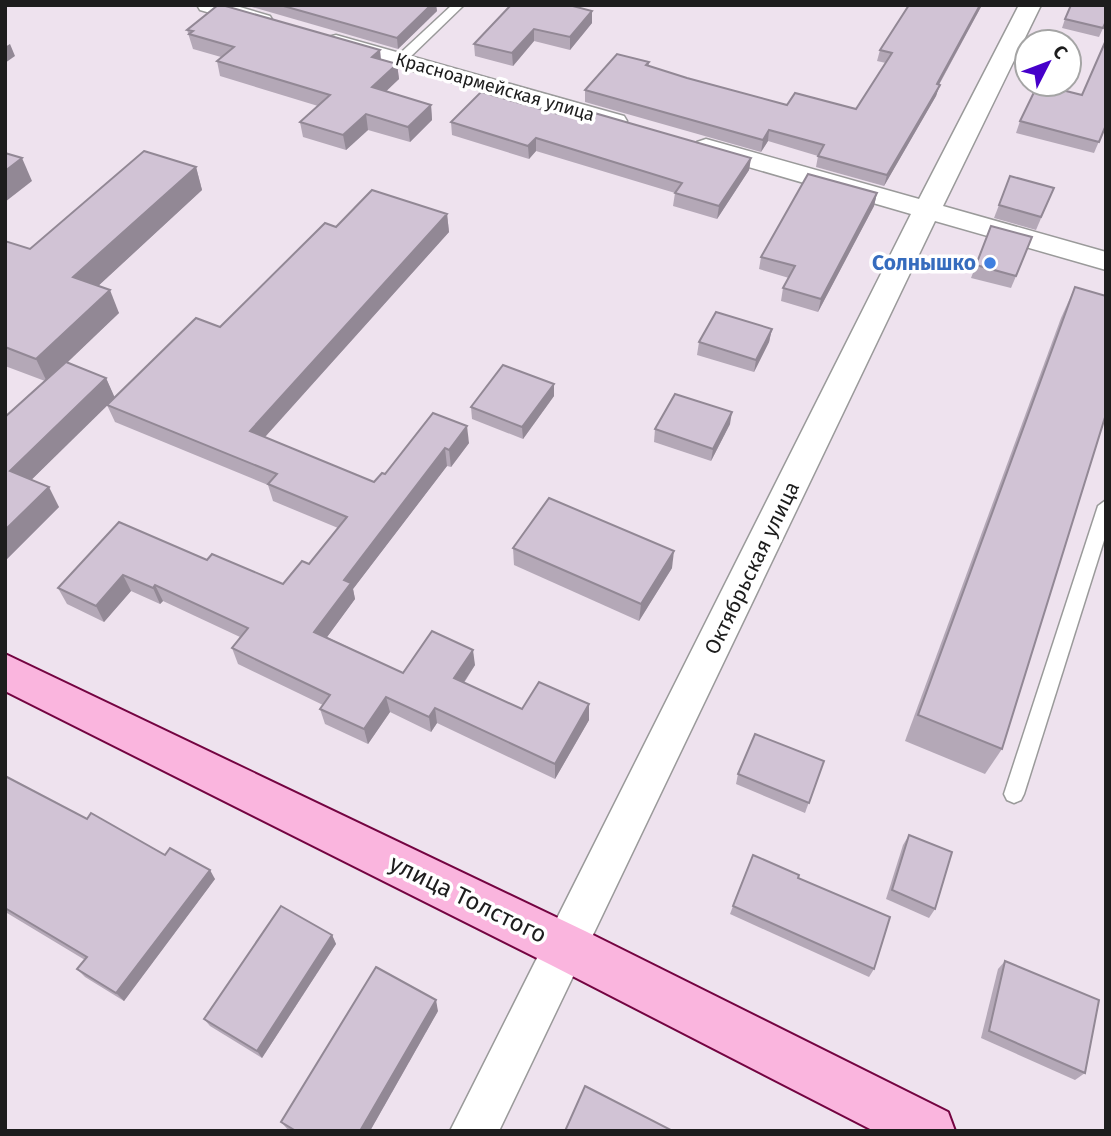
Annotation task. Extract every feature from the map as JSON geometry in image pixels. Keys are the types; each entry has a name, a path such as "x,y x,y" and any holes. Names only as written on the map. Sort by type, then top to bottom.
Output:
{"street":[{"path":"208,5 285,27"},
{"name":"Октябрьская улица","path":"474,1131 568,948 926,209 1030,5"},
{"name":"Красноармейская улица","path":"310,34 636,127"},
{"path":"689,142 1106,261"},
{"name":"улица Толстого","path":"7,675 568,948 929,1131"}],"lane":[{"path":"400,60 459,5"},
{"path":"1014,794 1106,506"}],"building":[{"path":"218,5 380,50 372,57 397,64 372,87 431,105 408,127 366,114 343,135 300,122 330,95 217,61 234,47 189,34 193,31 187,30"},
{"path":"280,5 431,5 397,38"},
{"path":"511,5 569,5 592,11 570,37 534,29 512,53 474,44"},
{"path":"909,5 980,5 937,84 940,85 887,175 818,156 824,145 769,130 763,140 585,90 617,54 649,62 646,65 687,78 787,105 795,93 856,109 892,53 880,50"},
{"path":"1071,5 1106,5 1103,28 1065,19"},
{"path":"1106,40 1106,125 1099,142 1020,121 1031,98 1083,98"},
{"path":"481,92 562,115 570,106 751,158 719,206 675,193 682,183 536,138 528,146 451,122"},
{"path":"144,151 196,167 73,277 110,290 36,359 5,347 5,241 30,249"},
{"path":"5,153 22,158 5,171"},
{"path":"808,174 877,193 821,299 783,288 795,266 761,257"},
{"path":"1010,176 1054,188 1041,217 999,205"},
{"path":"372,190 447,214 250,431 374,482 382,473 385,474 433,413 467,426 449,450 445,448 344,580 351,583 314,632 403,673 432,631 473,650 454,678 522,709 539,682 589,704 555,764 435,708 429,717 386,697 364,729 320,709 330,695 232,648 248,628 155,585 153,588 123,575 96,606 58,588 119,522 207,560 212,554 283,584 302,561 309,564 347,517 268,484 277,474 107,405 196,318 220,327 325,223 336,227"},
{"path":"991,226 1032,237 1016,276 976,265"},
{"path":"1075,287 1106,296 1106,414 1002,749 918,715"},
{"path":"716,312 772,329 756,360 699,342"},
{"path":"66,362 106,378 10,471 49,487 5,530 5,417"},
{"path":"503,365 554,384 522,427 471,407"},
{"path":"675,394 732,412 713,449 655,429"},
{"path":"549,498 674,551 641,604 513,548"},
{"path":"755,734 824,761 809,803 738,774"},
{"path":"5,776 87,819 91,813 165,855 170,848 210,870 116,993 77,969 87,957 5,908"},
{"path":"909,835 952,852 935,909 892,890"},
{"path":"753,855 799,875 798,878 890,917 874,969 733,906"},
{"path":"281,906 332,935 257,1051 204,1019"},
{"path":"1005,961 1099,1000 1085,1073 989,1031"},
{"path":"376,967 436,1000 360,1131 296,1131 281,1122"},
{"path":"585,1086 671,1130 671,1131 565,1131"}],"place":[{"name":"Солнышко","path":"990,263"}]}
